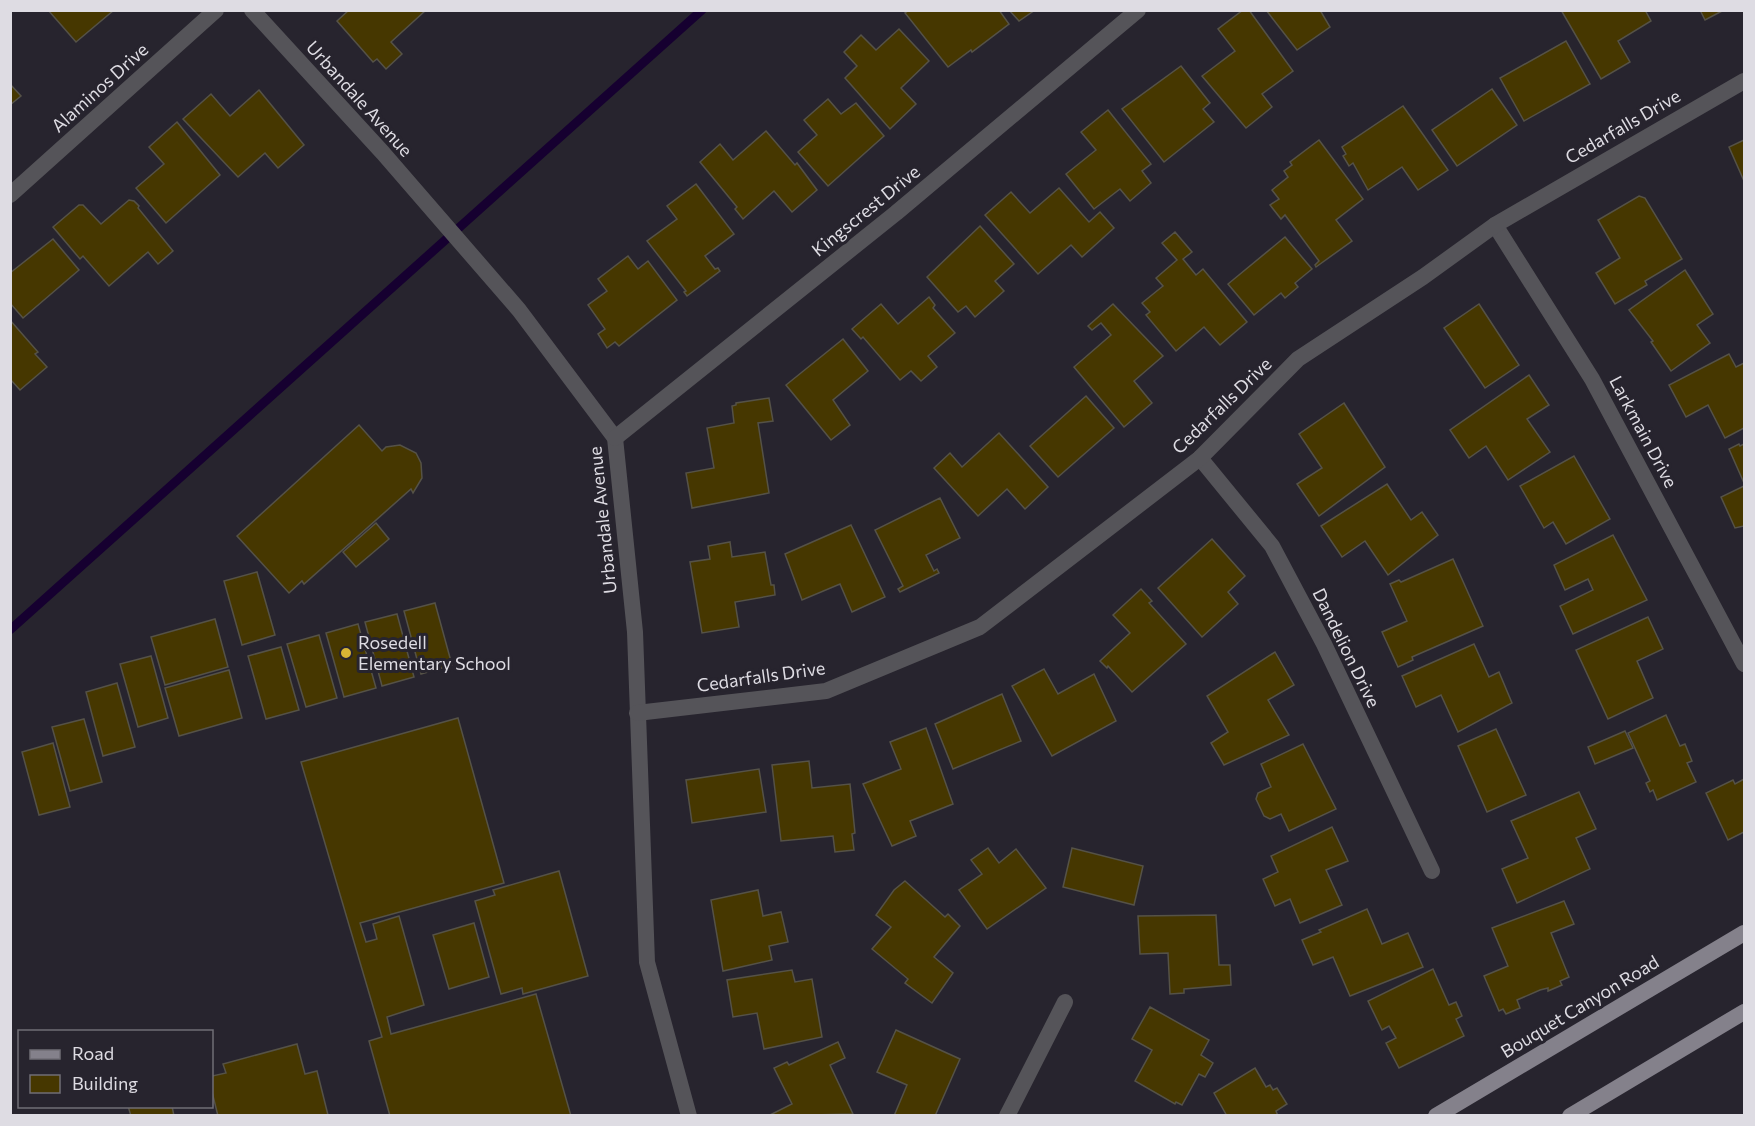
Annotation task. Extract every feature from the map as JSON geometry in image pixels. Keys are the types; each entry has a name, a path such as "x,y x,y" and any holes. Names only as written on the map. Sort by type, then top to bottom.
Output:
{"main road":[{"name":"Bouquet Canyon Road","path":"1436,1116 1744,933"},
{"path":"1570,1116 1744,1012"}],"street":[{"name":"Alaminos Drive","path":"10,195 216,10"},
{"name":"Urbandale Avenue","path":"252,10 383,153 519,310 615,438 635,632 647,962 689,1116"},
{"name":"Kingscrest Drive","path":"615,438 896,213 1138,10"},
{"name":"Cedarfalls Drive","path":"637,712 826,691 980,627 1200,458 1298,359 1423,277 1494,225 1744,81"},
{"name":"Larkmain Drive","path":"1494,225 1592,379 1744,664"},
{"name":"Dandelion Drive","path":"1200,458 1272,546 1324,644 1432,871"},
{"path":"1007,1116 1065,1002"}],"building":[{"path":"48,10 114,10 76,42"},
{"path":"349,10 426,10 391,42 402,54 386,69 377,59 373,62 337,21"},
{"path":"909,10 999,10 1009,24 948,67 905,13"},
{"path":"1009,10 1035,10 1019,21"},
{"path":"1243,10 1249,10 1293,71 1262,94 1272,107 1246,128 1202,76 1235,51 1218,29"},
{"path":"1266,10 1320,10 1330,27 1297,50"},
{"path":"1561,10 1645,10 1651,21 1618,41 1630,62 1601,79"},
{"path":"1700,10 1724,10 1705,20"},
{"path":"899,29 929,61 901,88 916,104 890,129 845,78 857,66 844,52 861,35 876,50"},
{"path":"1566,41 1590,84 1524,121 1500,78"},
{"path":"1181,66 1210,103 1203,109 1214,122 1164,162 1122,109"},
{"path":"10,84 21,96 10,105"},
{"path":"1492,89 1517,125 1457,166 1432,130"},
{"path":"259,90 304,145 278,168 265,153 238,177 183,119 211,94 230,116"},
{"path":"828,99 841,114 856,103 884,136 828,186 798,152 817,135 804,120"},
{"path":"1403,106 1448,170 1418,190 1402,167 1368,190 1353,163 1349,166 1343,156 1346,154 1342,147"},
{"path":"1108,110 1151,164 1142,171 1151,183 1130,201 1120,189 1094,209 1066,174 1096,150 1081,132"},
{"path":"177,122 220,175 166,223 136,188 164,164 149,147"},
{"path":"766,131 795,165 797,163 817,190 792,212 774,191 743,219 735,209 737,207 700,162 720,144 733,160"},
{"path":"1319,140 1363,199 1336,220 1352,241 1316,267 1319,261 1285,215 1281,219 1270,205 1279,199 1272,190 1288,177 1284,171 1292,165 1290,162"},
{"path":"1744,140 1744,181 1729,147"},
{"path":"696,184 734,234 705,256 715,269 718,268 720,271 687,296 684,292 686,291 647,241 677,219 667,206"},
{"path":"1059,188 1089,222 1100,212 1114,228 1082,257 1071,245 1038,274 985,215 1011,192 1030,213"},
{"path":"1639,196 1645,198 1682,259 1645,281 1647,285 1615,304 1596,273 1620,258 1598,220"},
{"path":"129,200 139,206 138,208 173,251 158,264 148,252 109,286 83,256 80,259 53,227 79,205 83,205 101,224"},
{"path":"980,226 1014,264 995,281 1004,291 975,317 966,306 958,312 927,277"},
{"path":"1175,232 1192,252 1183,259 1196,275 1203,269 1247,322 1220,345 1204,327 1176,351 1146,315 1150,312 1142,303 1163,286 1156,278 1177,260 1162,243"},
{"path":"1285,237 1312,269 1295,283 1298,287 1285,298 1281,293 1254,315 1228,284"},
{"path":"53,239 79,270 23,318 10,303 10,273"},
{"path":"628,256 638,269 648,261 677,300 619,346 615,342 607,348 598,334 605,329 588,305 607,291 598,279"},
{"path":"1685,270 1713,314 1697,325 1710,343 1671,371 1651,342 1653,341 1629,310"},
{"path":"929,297 935,305 933,308 955,333 928,356 937,367 921,381 911,371 900,380 863,337 861,339 852,329 881,304 898,324"},
{"path":"1113,304 1163,356 1134,381 1152,403 1124,427 1074,367 1111,335 1101,323 1092,330 1088,326"},
{"path":"1479,304 1519,365 1485,388 1444,328"},
{"path":"10,320 38,352 35,354 47,367 20,390 10,379"},
{"path":"843,339 868,371 833,400 850,425 831,440 786,385"},
{"path":"1729,354 1736,367 1744,363 1744,428 1725,438 1708,405 1686,417 1669,385"},
{"path":"1529,375 1549,405 1527,419 1550,452 1508,480 1486,446 1469,458 1450,430"},
{"path":"1086,396 1114,428 1058,477 1030,446"},
{"path":"769,398 773,421 758,423 769,493 692,508 686,473 714,468 707,428 734,423 732,406 736,403"},
{"path":"1344,403 1385,467 1319,516 1297,484 1322,468 1299,434"},
{"path":"359,425 382,451 386,447 400,445 416,453 421,463 422,478 413,493 411,489 304,584 302,581 289,593 237,536"},
{"path":"999,433 1048,487 1025,509 1007,489 978,516 934,468 950,453 962,467"},
{"path":"1739,444 1740,446 1744,444 1744,483 1729,449"},
{"path":"1574,456 1610,519 1566,544 1553,522 1544,528 1520,486"},
{"path":"1387,484 1411,520 1422,512 1438,535 1388,575 1365,541 1342,557 1321,526"},
{"path":"1744,486 1744,526 1735,528 1721,497"},
{"path":"940,498 960,538 926,555 934,571 937,569 939,573 900,592 898,589 903,586 875,530"},
{"path":"376,523 389,539 356,567 343,552"},
{"path":"851,525 885,597 852,612 840,584 802,600 785,554"},
{"path":"1613,535 1647,600 1573,634 1560,606 1593,590 1588,579 1565,590 1554,565"},
{"path":"1212,539 1245,576 1228,592 1238,604 1202,637 1158,588"},
{"path":"730,542 732,557 765,552 775,595 735,602 739,627 702,633 690,562 710,559 708,546"},
{"path":"1453,559 1483,626 1412,657 1413,660 1398,667 1382,632 1407,621 1390,584 1399,580 1401,582"},
{"path":"257,572 275,635 242,645 224,581"},
{"path":"1141,589 1152,601 1149,603 1186,644 1132,692 1108,666 1107,668 1100,661 1130,633 1113,615"},
{"path":"435,603 452,665 421,674 404,611"},
{"path":"397,614 414,677 382,686 365,622"},
{"path":"1648,617 1663,649 1637,661 1653,698 1608,719 1576,650"},
{"path":"215,619 228,667 165,685 151,637"},
{"path":"358,624 376,688 344,697 326,633"},
{"path":"319,635 337,698 306,707 287,644"},
{"path":"1474,644 1489,677 1499,672 1512,703 1458,732 1441,695 1416,707 1402,676"},
{"path":"281,647 299,710 266,719 248,656"},
{"path":"1275,652 1294,685 1268,700 1289,735 1224,765 1211,743 1228,732 1207,696"},
{"path":"151,656 168,718 138,727 120,664"},
{"path":"1044,669 1058,694 1094,674 1116,721 1052,756 1012,686"},
{"path":"229,670 242,718 179,736 165,688"},
{"path":"117,683 135,747 103,756 86,692"},
{"path":"1002,694 1021,741 953,769 935,724"},
{"path":"1666,715 1680,746 1685,744 1692,761 1687,763 1696,782 1657,800 1653,790 1650,792 1646,783 1650,781 1628,733"},
{"path":"458,718 504,883 360,923 366,942 377,939 373,924 399,916 424,1005 387,1017 391,1034 536,994 571,1116 390,1116 369,1041 382,1037 301,762"},
{"path":"84,719 102,782 70,791 52,727"},
{"path":"926,728 953,804 910,821 916,836 892,846 863,784 901,769 890,742"},
{"path":"1496,729 1526,795 1487,812 1458,746"},
{"path":"1625,731 1633,748 1595,764 1588,747"},
{"path":"53,743 70,807 39,815 22,752"},
{"path":"1303,744 1336,809 1289,831 1281,814 1270,819 1264,816 1256,799 1258,793 1271,787 1261,764"},
{"path":"809,761 812,788 850,784 855,833 852,834 854,850 835,852 833,836 781,841 772,765"},
{"path":"759,769 766,812 692,823 686,780"},
{"path":"1744,779 1744,832 1728,840 1706,793 1733,780 1735,784"},
{"path":"1579,792 1596,829 1576,838 1590,869 1517,903 1502,869 1528,858 1511,821"},
{"path":"1332,827 1348,861 1326,870 1342,905 1300,923 1290,899 1275,906 1263,879 1278,872 1271,856"},
{"path":"988,848 999,863 1016,849 1046,888 987,929 959,890 982,874 971,860"},
{"path":"1072,848 1143,866 1134,905 1063,887"},
{"path":"559,871 588,976 523,994 522,988 501,994 475,901 495,895 493,890"},
{"path":"905,881 945,917 948,914 960,926 934,957 953,973 932,1003 905,983 908,979 872,949 891,927 876,915 894,890"},
{"path":"758,890 763,916 781,912 788,942 769,946 772,960 723,971 711,900"},
{"path":"1564,901 1574,924 1551,933 1569,977 1560,981 1562,985 1548,991 1548,988 1540,990 1517,1000 1520,1008 1506,1014 1503,1009 1499,1011 1484,976 1508,966 1492,928"},
{"path":"1367,909 1382,944 1408,933 1423,967 1350,996 1333,957 1313,965 1302,940"},
{"path":"1216,915 1219,965 1230,965 1231,985 1184,989 1184,993 1170,994 1168,953 1140,954 1138,916"},
{"path":"474,923 489,977 449,989 433,935"},
{"path":"1433,969 1449,1005 1456,1002 1462,1016 1456,1019 1464,1036 1399,1068 1386,1043 1396,1038 1389,1026 1382,1030 1368,1001"},
{"path":"792,970 795,982 812,979 822,1037 764,1049 757,1013 733,1017 727,980"},
{"path":"1150,1007 1209,1040 1201,1055 1213,1063 1205,1077 1199,1074 1182,1105 1176,1102 1175,1104 1135,1081 1152,1050 1132,1039"},
{"path":"896,1030 960,1059 935,1116 894,1116 907,1085 877,1072"},
{"path":"838,1042 845,1058 830,1065 853,1114 768,1116 792,1104 774,1068 787,1062 789,1065"},
{"path":"297,1044 305,1074 317,1071 328,1115 333,1116 218,1116 213,1096 213,1076 226,1073 223,1064"},
{"path":"1255,1068 1266,1087 1270,1085 1273,1090 1277,1088 1287,1104 1276,1111 1278,1116 1227,1116 1214,1093"},
{"path":"129,1108 172,1108 174,1116 131,1116"}],"waterway":[{"path":"10,630 702,10"}],"place":[{"name":"Rosedell Elementary School","path":"346,653"}]}
